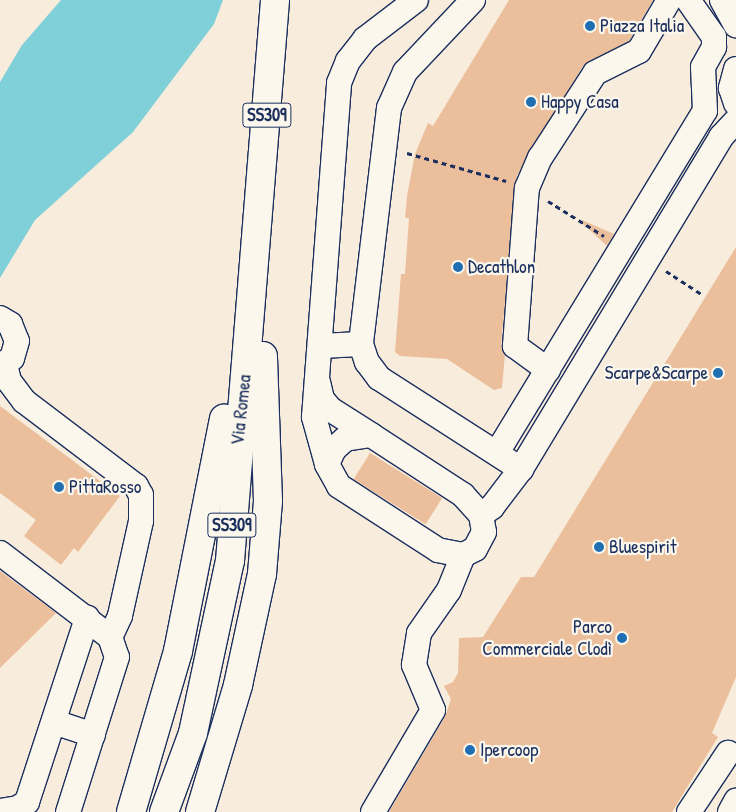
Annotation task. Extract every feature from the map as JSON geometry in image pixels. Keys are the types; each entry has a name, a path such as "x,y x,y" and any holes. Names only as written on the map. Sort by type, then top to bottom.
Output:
{"main road":[{"name":"Via Romea","path":"164,812 193,733 230,561 259,230 275,0"},
{"path":"131,812 178,651 223,436 234,305 259,230"},
{"path":"200,812 238,685 262,574 268,501 259,230"}],"lane":[{"path":"416,0 365,39 348,61 339,83 314,417 327,464 339,486 362,504 438,550 463,556"},
{"path":"548,370 514,346 527,188 540,158 595,73 639,51 669,0"},
{"path":"498,451 705,111 702,67 714,47 714,37 688,0"},
{"path":"722,0 736,25"},
{"path":"468,3 405,72 389,108 361,344 367,362 379,378 498,451 521,469"},
{"path":"736,69 731,88 736,104"},
{"path":"481,516 492,508 521,469 721,137 736,121"},
{"path":"0,318 10,324 17,341 12,358 2,365 9,381 24,401 136,486 141,495 141,521 120,616 110,637"},
{"path":"320,346 361,344"},
{"path":"318,381 322,399 330,409 463,495 481,516 484,532 475,548 463,556 449,590 419,633 414,665 434,710 372,812"},
{"path":"327,464 344,439 371,435"},
{"path":"0,554 110,637 117,657 68,812"},
{"path":"0,811 18,808 27,802 87,618"},
{"path":"54,722 93,735"},
{"path":"689,812 728,753"},
{"path":"730,812 736,801"}],"water":[{"path":"61,0 223,0 214,24 133,132 35,220 0,278 0,82 22,45"}],"building":[{"path":"509,0 653,0 629,41 583,66 517,175 501,345 505,354 502,388 494,390 447,359 400,356 395,352 401,274 405,274 409,218 405,218 407,196 415,154 428,123 433,126"},
{"path":"582,220 614,234 607,246 581,222"},
{"path":"736,247 736,677 712,733 718,737 672,812 389,812 445,717 451,699 444,686 453,682 458,673 459,638 483,637 521,577 534,577"},
{"path":"0,406 120,496 78,552 74,548 61,565 24,536 36,520 0,493"},
{"path":"370,453 442,498 426,524 354,479"},
{"path":"0,571 56,613 0,668"}],"place":[{"name":"Piazza Italia","path":"590,26"},
{"name":"Happy Casa","path":"531,102"},
{"name":"Decathlon","path":"458,267"},
{"name":"Scarpe&Scarpe","path":"718,373"},
{"name":"PittaRosso","path":"59,487"},
{"name":"Bluespirit","path":"599,547"},
{"name":"Parco Commerciale Clodì","path":"622,638"},
{"name":"Ipercoop","path":"470,750"}]}
